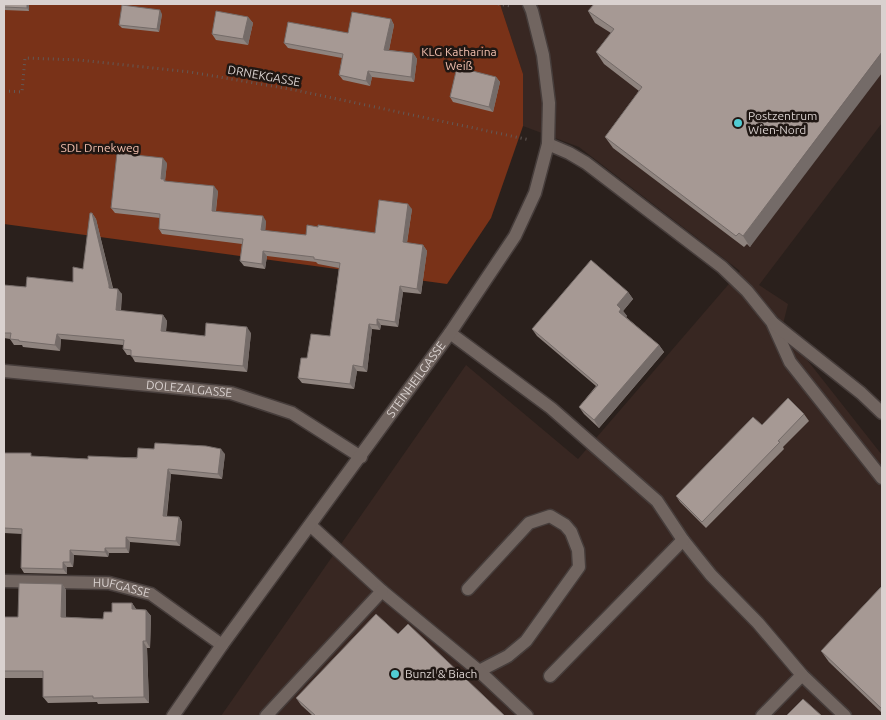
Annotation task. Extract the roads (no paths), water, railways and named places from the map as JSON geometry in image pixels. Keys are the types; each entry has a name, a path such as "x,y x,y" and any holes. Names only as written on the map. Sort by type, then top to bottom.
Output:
{"street":[{"name":"STEINHEILGASSE","path":"173,716 222,645 450,333 515,236 535,193 548,144 549,103 543,55 529,4"},
{"path":"548,144 586,163 722,267 747,292 772,322 861,393 882,413"},
{"path":"772,322 790,362 882,478"},
{"path":"450,333 552,408 657,501 683,540 711,575 758,623 802,675 846,716"},
{"name":"DOLEZALGASSE","path":"4,371 230,394 292,413 361,457"},
{"path":"468,589 528,523 550,516 565,525 571,532 578,550 579,567 526,641 508,656 479,671"},
{"path":"310,525 382,591 479,671 527,716"},
{"path":"550,676 683,540"},
{"name":"HUFGASSE","path":"4,580 109,583 151,594 222,645"},
{"path":"266,716 382,591"},
{"path":"762,716 802,675"}],"place":[{"name":"Postzentrum Wien-Nord","path":"738,123"},
{"name":"Bunzl & Biach","path":"395,674"}],"park label":[{"name":"KLG Katharina Weiß","path":"459,59"},
{"name":"SDL Drnekweg","path":"100,148"}]}
